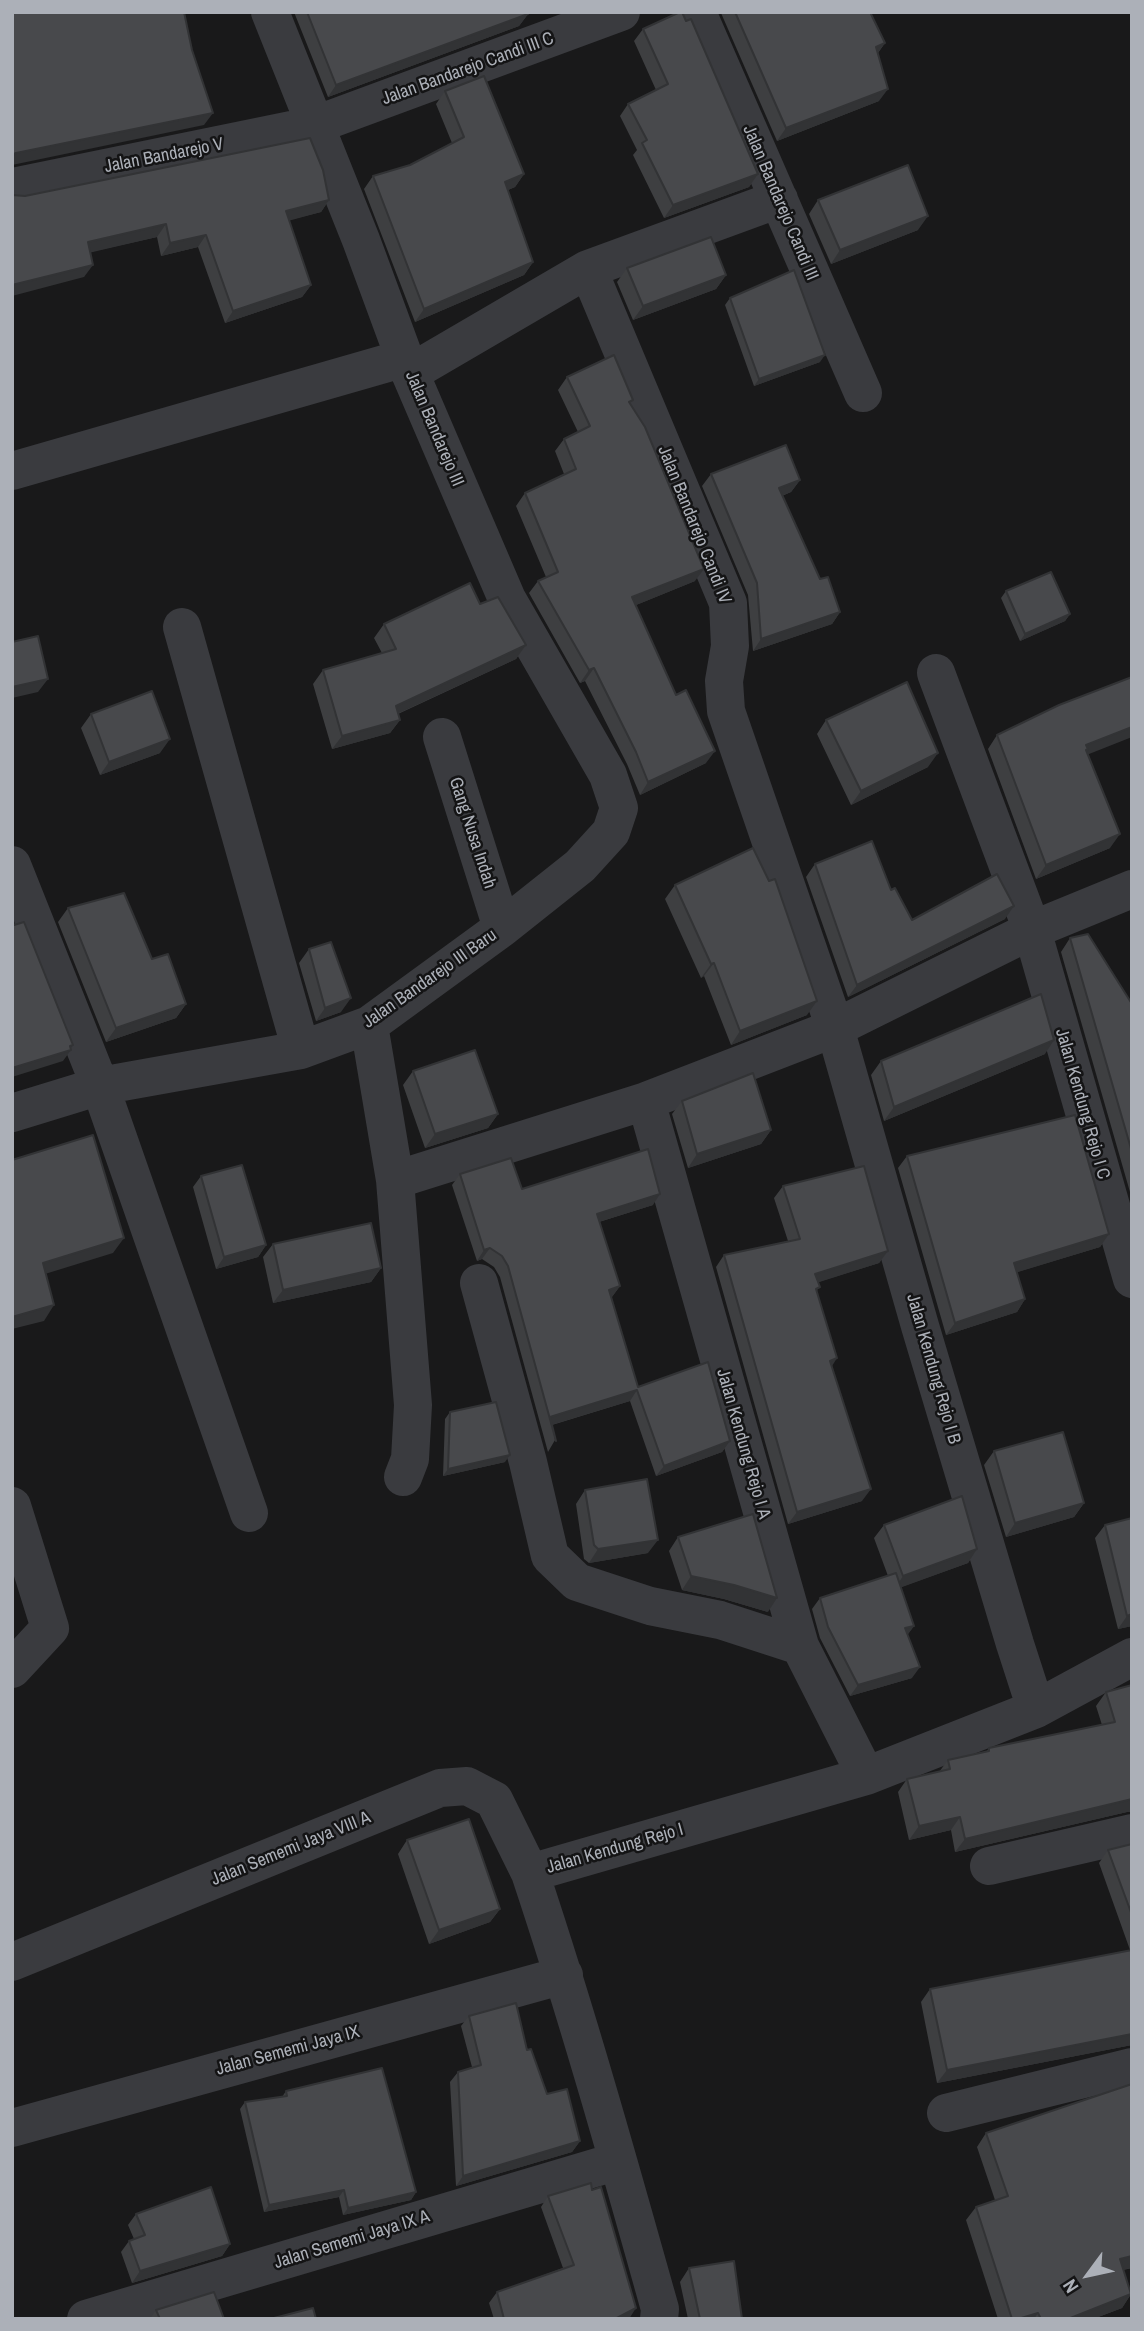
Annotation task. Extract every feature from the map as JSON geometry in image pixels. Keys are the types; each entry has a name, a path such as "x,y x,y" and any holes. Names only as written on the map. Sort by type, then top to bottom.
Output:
{"street":[{"name":"Jalan Bandarejo III","path":"270,12 361,240 407,365 507,599 608,775 619,808 611,832"},
{"name":"Jalan Bandarejo Candi III C","path":"315,125 621,12"},
{"name":"Jalan Bandarejo Candi III","path":"697,12 863,393"},
{"name":"Jalan Bandarejo V","path":"12,187 315,125"},
{"path":"12,471 407,365 588,269 779,199"},
{"name":"Jalan Bandarejo Candi IV","path":"588,269 728,603 726,711 835,1028"},
{"path":"182,627 301,1050"},
{"name":"Jalan Kendung Rejo I C","path":"936,673 1032,930 1132,1279"},
{"name":"Gang Nusa Indah","path":"442,737 502,928"},
{"name":"Jalan Bandarejo III Baru","path":"12,1113 100,1086 301,1050 369,1025 502,928 580,866 611,832"},
{"path":"12,865 100,1086 249,1513"},
{"path":"395,1180 646,1101 835,1028 1032,930 1132,889"},
{"path":"369,1025 395,1180 413,1405 410,1459 403,1477"},
{"name":"Jalan Kendung Rejo I B","path":"835,1028 924,1339 1036,1709"},
{"name":"Jalan Kendung Rejo I A","path":"646,1101 800,1646 866,1776"},
{"path":"478,1283 511,1397 550,1556 577,1582 650,1606 720,1620 800,1646"},
{"path":"12,1506 50,1628 12,1669"},
{"name":"Jalan Kendung Rejo I","path":"659,2319 660,2309 618,2161 564,1975 530,1873 866,1776 1036,1709 1132,1657"},
{"name":"Jalan Sememi Jaya VIII A","path":"12,1962 440,1788 467,1786 494,1800 530,1873"},
{"path":"989,1866 1132,1833"},
{"name":"Jalan Sememi Jaya IX","path":"12,2128 564,1975"},
{"path":"946,2113 1132,2067"},
{"name":"Jalan Sememi Jaya IX A","path":"86,2319 618,2161"}],"building":[{"path":"12,12 184,12 192,50 213,113 12,155"},
{"path":"307,12 527,12 528,14 336,85"},
{"path":"680,12 686,21 691,19 758,174 673,205 642,143 647,140 628,104 668,84 643,29"},
{"path":"735,12 870,12 885,43 876,47 888,89 786,128"},
{"path":"484,76 524,174 505,182 533,262 424,309 373,176 410,165 464,137 445,91"},
{"path":"310,138 323,170 329,200 286,211 311,285 233,311 206,235 170,243 166,224 88,242 93,265 12,285 12,195 25,196"},
{"path":"908,165 928,216 840,250 818,200"},
{"path":"711,237 726,275 643,306 627,268"},
{"path":"794,270 825,355 759,379 730,298"},
{"path":"614,355 633,400 629,402 645,427 704,569 632,597 676,695 686,690 715,751 648,782 594,668 589,670 538,581 558,572 525,493 576,469 564,439 590,426 567,377"},
{"path":"786,445 800,480 779,488 820,579 828,577 840,612 761,639 757,583 711,474"},
{"path":"1051,572 1070,614 1025,634 1006,591"},
{"path":"470,583 480,604 498,597 526,645 396,706 400,720 342,736 323,670 396,649 384,624"},
{"path":"38,636 48,679 12,687 12,642"},
{"path":"1132,677 1132,727 1086,745 1120,834 1046,865 997,735 1059,705"},
{"path":"907,682 938,753 861,791 826,720"},
{"path":"152,691 170,739 109,762 91,714"},
{"path":"872,841 891,890 895,888 912,920 997,874 1014,906 857,985 815,864"},
{"path":"753,848 769,881 775,879 817,1001 740,1031 714,963 711,964 675,885"},
{"path":"124,893 152,959 168,954 186,1004 116,1028 68,908"},
{"path":"12,916 14,925 24,922 73,1045 70,1046 71,1050 12,1068"},
{"path":"1088,934 1132,1004 1132,1152 1070,938"},
{"path":"331,942 351,998 325,1008 309,949"},
{"path":"1041,994 1054,1040 894,1107 881,1061"},
{"path":"475,1050 498,1114 435,1134 413,1071"},
{"path":"753,1073 771,1130 697,1154 682,1101"},
{"path":"1075,1115 1109,1234 1014,1263 1025,1299 955,1323 907,1156"},
{"path":"93,1135 124,1238 43,1263 54,1305 12,1317 12,1160"},
{"path":"648,1149 660,1194 597,1214 620,1286 609,1290 638,1387 708,1362 730,1441 664,1466 637,1390 550,1417 556,1441 508,1266 502,1256 490,1248 484,1250 460,1174 511,1158 522,1189"},
{"path":"242,1165 266,1245 224,1257 201,1176"},
{"path":"864,1166 888,1251 815,1274 820,1287 816,1289 837,1358 830,1361 871,1489 797,1512 724,1255 800,1239 783,1186"},
{"path":"371,1223 381,1268 283,1290 273,1244"},
{"path":"496,1402 510,1455 448,1469 450,1412"},
{"path":"1063,1432 1084,1503 1015,1523 994,1451"},
{"path":"647,1479 658,1540 598,1549 594,1545 585,1490"},
{"path":"962,1496 977,1549 903,1576 884,1525"},
{"path":"753,1514 777,1598 691,1576 678,1537"},
{"path":"1132,1518 1132,1614 1127,1616 1105,1525"},
{"path":"896,1573 914,1626 905,1628 920,1667 858,1685 828,1627 820,1598"},
{"path":"1132,1685 1132,1799 965,1839 960,1817 919,1826 907,1779 950,1769 948,1760 989,1751 989,1748 1115,1722 1106,1692"},
{"path":"469,1819 500,1909 439,1930 407,1840"},
{"path":"1132,1844 1132,1915 1108,1850"},
{"path":"1132,1950 1132,2034 947,2070 930,1989"},
{"path":"516,2003 527,2050 531,2049 547,2094 567,2089 580,2141 463,2176 458,2072 481,2065 469,2016"},
{"path":"382,2068 416,2192 348,2208 344,2190 269,2205 245,2102 287,2096 286,2091"},
{"path":"1132,2084 1132,2256 1120,2259 1131,2294 1068,2319 1041,2319 1038,2313 1012,2319 976,2207 1008,2196 986,2133"},
{"path":"591,2183 592,2190 601,2187 636,2308 615,2319 504,2319 497,2292 574,2265 548,2196"},
{"path":"211,2187 230,2244 140,2271 129,2241 145,2235 136,2214"},
{"path":"734,2261 742,2319 700,2319 689,2268"},
{"path":"214,2292 224,2319 160,2319 156,2310"},
{"path":"313,2308 316,2319 270,2319"}]}
